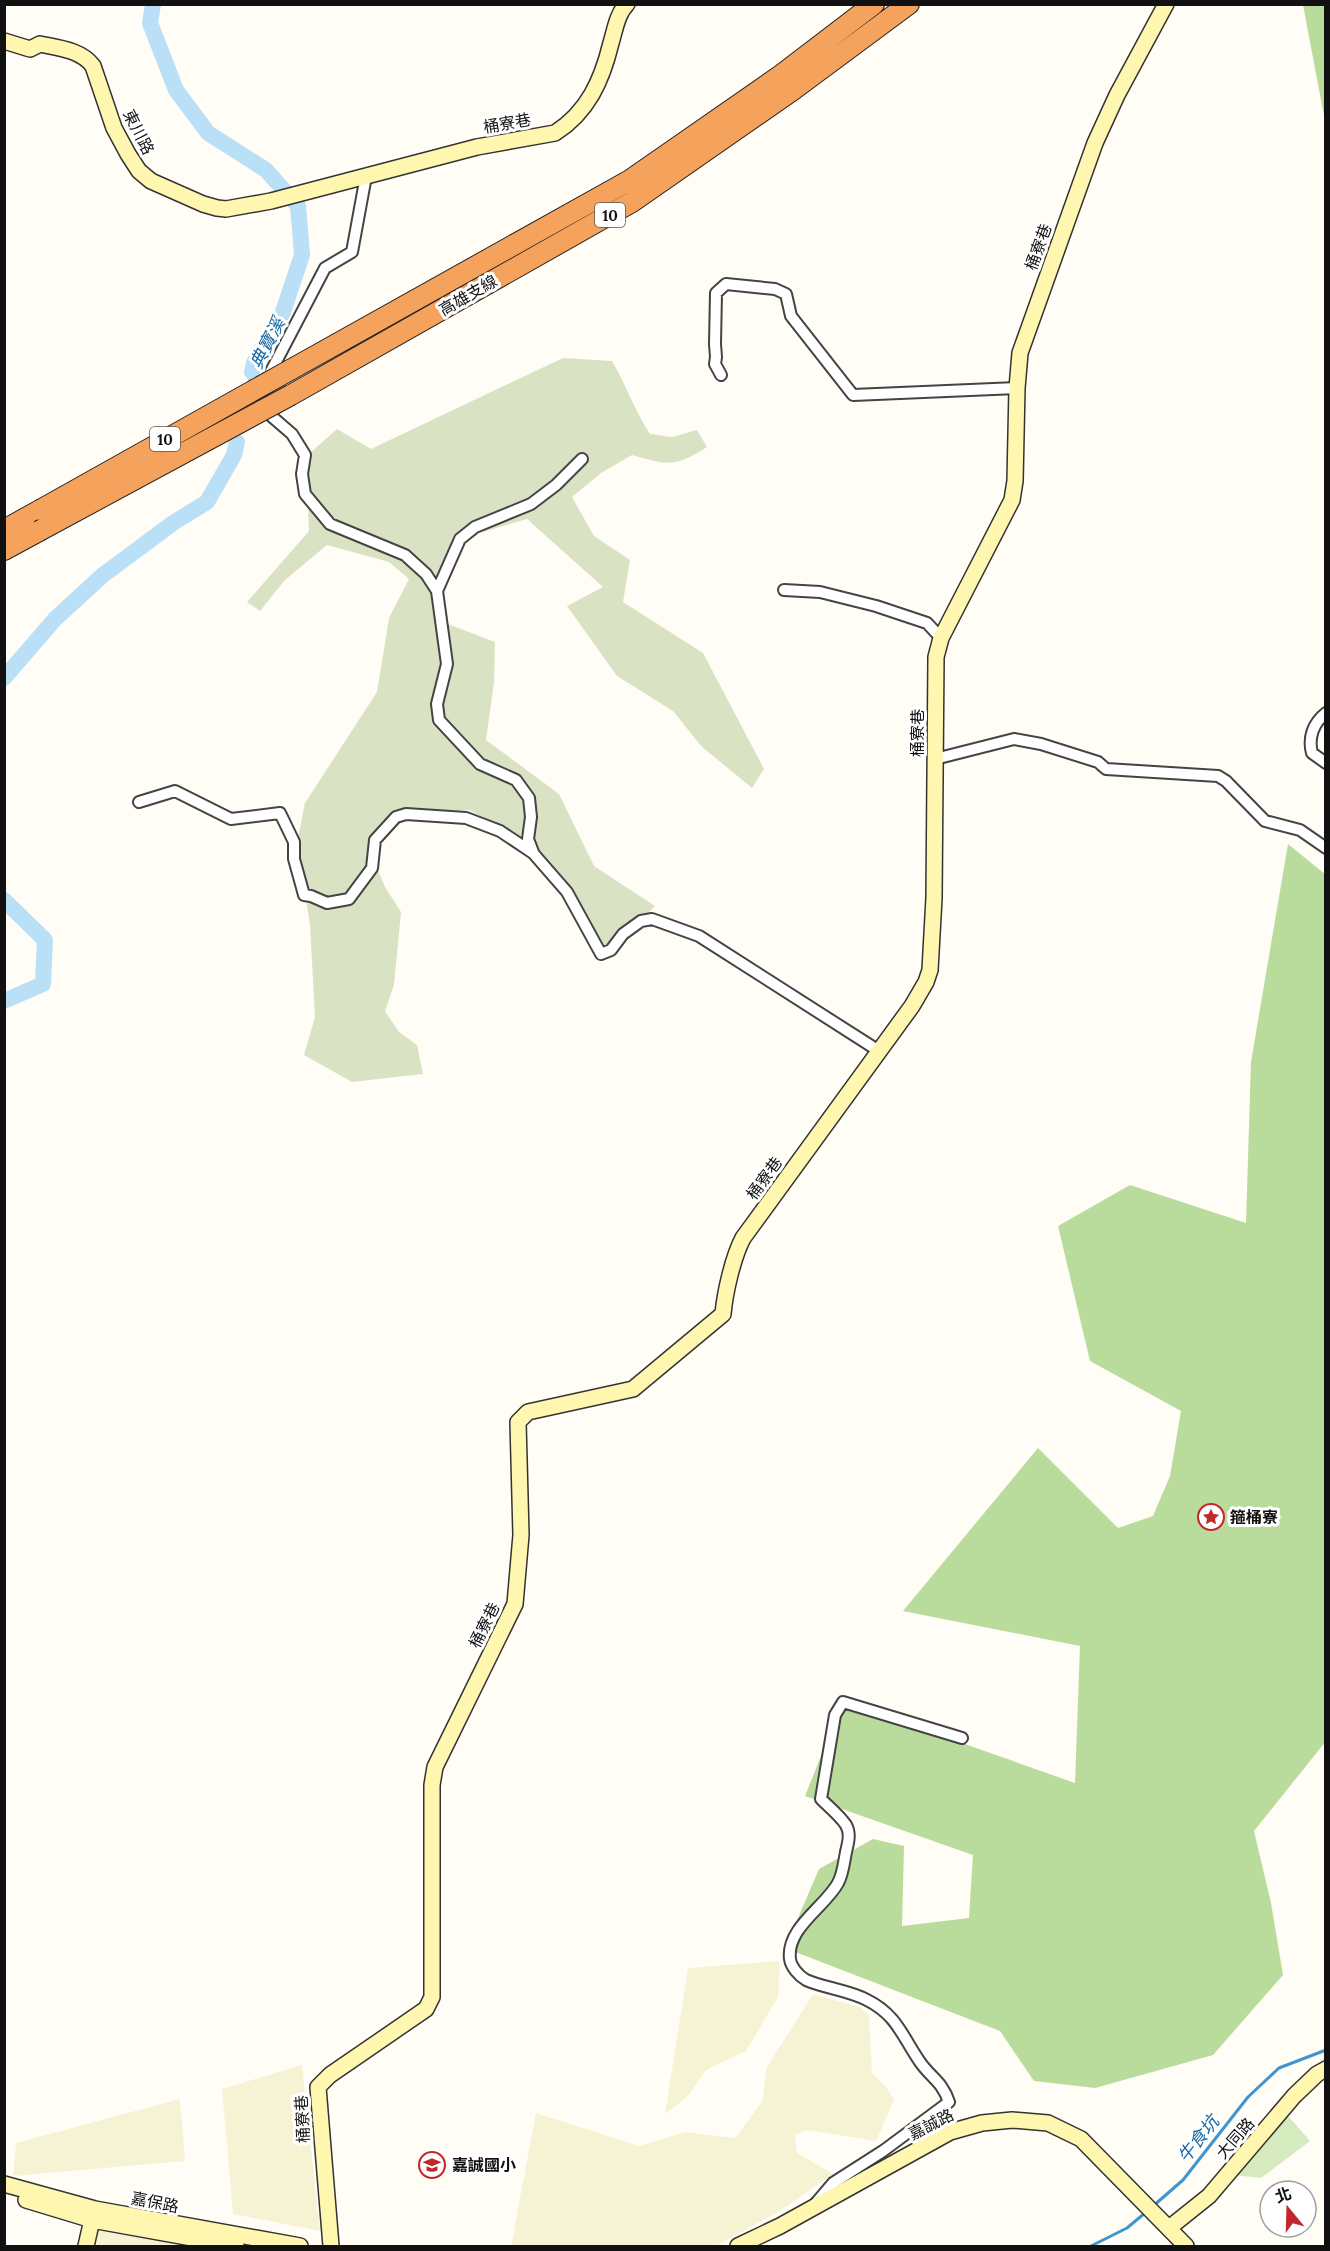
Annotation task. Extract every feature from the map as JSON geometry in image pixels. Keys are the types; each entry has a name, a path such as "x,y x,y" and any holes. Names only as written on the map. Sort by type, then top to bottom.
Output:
{"highway":[{"name":"高雄支線","path":"4,530 630,180 781,75 874,4"},
{"name":"高雄支線","path":"4,550 291,395 632,202 793,90 909,4"}],"street":[{"name":"桶寮巷","path":"272,201 477,147 555,133 566,126 596,89 604,72 619,16 627,4"},
{"name":"桶寮巷","path":"331,2247 318,2087 330,2075 430,2004 432,1997 432,1785 435,1767 515,1604 521,1535 518,1422 528,1412 633,1389 723,1314 724,1301 737,1250 743,1238 912,1006 926,982 930,970 934,898 936,657 941,638 1012,500 1016,481 1017,388 1020,353 1095,143 1117,95 1166,4"},
{"name":"東川路","path":"4,41 30,49 40,44 79,53 88,59 93,66 114,128 139,171 151,181 217,208 226,209 272,201"},
{"path":"366,176 352,252 325,268 255,402 292,434 305,455 302,474 305,494 330,524 405,555 426,574 437,591 447,664 437,704 439,720 480,764 516,780 529,798 531,817 528,839 533,853"},
{"path":"721,375 715,364 716,293 726,284 775,289 786,294 791,316 804,330 830,369 853,394 1017,388"},
{"path":"437,591 460,539 475,527 531,504 556,485 582,459"},
{"path":"784,590 820,592 876,606 927,624 941,638"},
{"path":"1326,713 1313,728 1310,742 1312,753 1326,763"},
{"path":"935,759 1014,739 1041,744 1098,762 1106,769 1218,776 1226,781 1264,821 1300,830 1326,848"},
{"path":"139,802 175,791 231,819 280,813 294,842 294,859 304,895 327,903 349,899 372,868 375,840 396,817 406,814 466,818 500,831 533,853 567,892 601,954 611,950 623,934 641,921 652,919 699,936 879,1051"},
{"path":"813,2207 833,2183 883,2151 950,2102 944,2088 921,2063 899,2025 884,2010 846,1991 807,1980 797,1973 790,1960 791,1945 797,1932 840,1881 849,1835 846,1825 821,1798 835,1715 843,1702 962,1738"},
{"name":"大同路","path":"1164,2224 1209,2196 1294,2096 1317,2074 1326,2069"},
{"name":"嘉誠路","path":"738,2247 950,2132 982,2123 1012,2120 1048,2123 1072,2133 1089,2146 1186,2247"},
{"name":"嘉保路","path":"4,2184 94,2214 300,2247"},
{"name":"嘉保路","path":"4,2194 236,2247"},
{"path":"86,2247 94,2214"}],"shaded area":[{"path":"780,1961 778,1997 746,2051 706,2070 688,2096 665,2114 688,1968"},
{"path":"813,1994 860,2007 869,2015 872,2073 887,2088 894,2100 876,2141 808,2130 795,2135 797,2153 833,2174 780,2211 716,2246 511,2246 536,2113 639,2146 685,2132 735,2138 762,2102 767,2067"},
{"path":"302,2065 320,2231 233,2214 222,2089"},
{"path":"180,2099 185,2161 13,2176 16,2143"},
{"path":"98,2230 190,2246 93,2246"}],"green space":[{"path":"1303,5 1325,5 1325,121"},
{"path":"563,358 612,361 650,434 672,437 697,430 707,447 686,459 671,463 632,455 601,473 572,497 594,536 630,560 623,602 703,653 764,769 752,788 701,746 673,711 617,676 567,606 603,587 527,519 476,534 453,552 437,620 495,642 494,682 486,740 559,794 594,866 655,906 610,950 584,936 560,890 511,831 469,810 421,812 390,821 370,851 385,887 401,912 394,985 385,1011 399,1032 417,1045 423,1074 352,1082 304,1055 315,1017 310,925 297,843 305,803 377,692 389,618 409,579 389,562 327,545 285,580 260,611 247,602 309,531 307,476 310,453 337,429 371,449"},
{"path":"1288,844 1326,875 1326,1741 1254,1831 1271,1903 1283,1975 1213,2055 1095,2088 1034,2081 1000,2031 785,1948 819,1869 873,1839 904,1846 902,1926 969,1918 973,1855 805,1796 843,1701 1075,1783 1080,1646 903,1611 1038,1448 1118,1528 1153,1516 1170,1476 1181,1411 1090,1361 1058,1226 1130,1185 1246,1223 1251,1062"},
{"path":"1283,2110 1310,2141 1261,2178 1224,2174"}],"waterway":[{"name":"典寶溪","path":"153,4 150,23 176,90 208,133 266,170 298,206 302,255 283,312 254,363 252,372"},
{"name":"典寶溪","path":"249,385 252,372"},
{"name":"典寶溪","path":"237,442 239,432"},
{"name":"典寶溪","path":"4,678 55,619 103,575 173,523 207,502 234,455 237,442"},
{"name":"典寶溪","path":"4,900 45,940 43,984 4,1001"},
{"name":"牛食坑","path":"1152,2207 1183,2180 1248,2097 1279,2068 1326,2050"},
{"name":"牛食坑","path":"1091,2246 1127,2228 1145,2213"}],"place":[{"name":"箍桶寮","path":"1211,1517"},
{"name":"嘉誠國小","path":"432,2165"}]}
